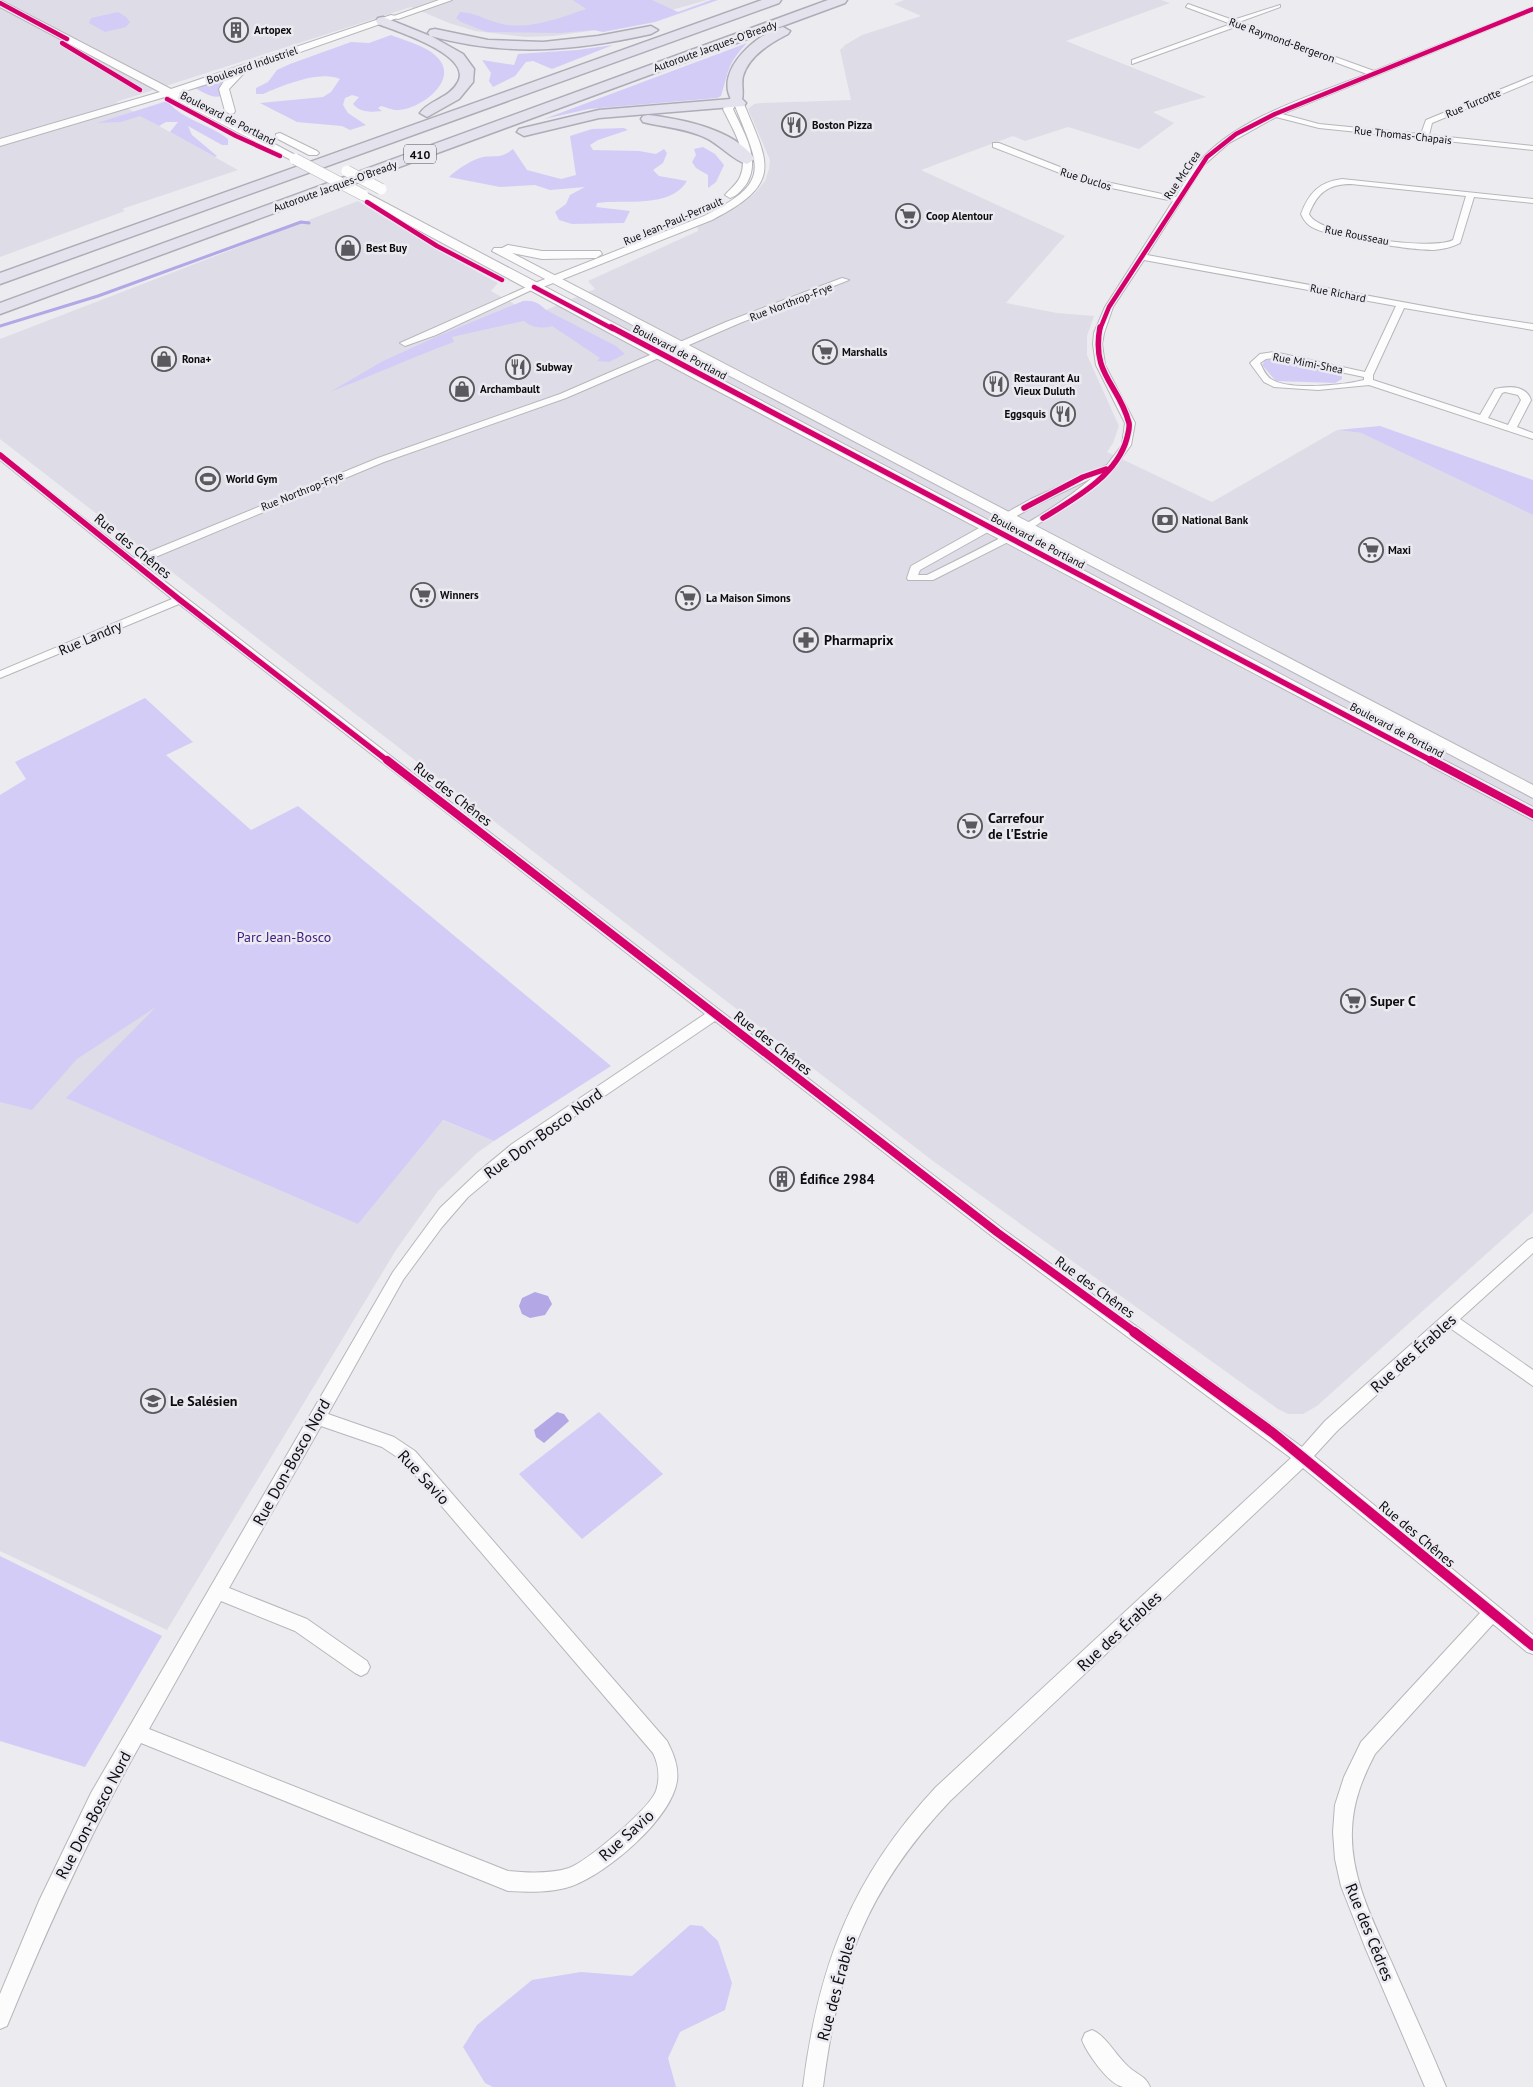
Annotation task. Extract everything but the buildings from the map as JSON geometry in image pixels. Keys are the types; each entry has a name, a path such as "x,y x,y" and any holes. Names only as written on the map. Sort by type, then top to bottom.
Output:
{"highway":[{"path":"389,19 462,40 503,45 550,45 638,33 760,0"},
{"name":"Autoroute Jacques-O'Bready","path":"0,278 774,0"},
{"name":"Autoroute Jacques-O'Bready","path":"0,309 840,0"},
{"path":"0,316 118,277 474,148 529,130 599,114 736,101 734,85 738,71 757,48 786,29 855,0"},
{"path":"203,205 397,127 438,108 459,93 466,84 469,75 467,67 461,58 389,19"},
{"path":"529,130 602,119 659,120 687,126 713,135 747,158"}],"main road":[{"name":"Boulevard de Portland","path":"0,2 988,528 1533,814"},
{"name":"Boulevard Industriel","path":"179,83 245,68 389,19"},
{"name":"Boulevard Industriel","path":"0,143 165,90 179,83 344,34"},
{"name":"Boulevard de Portland","path":"214,102 234,113 224,89 229,81 245,68"},
{"name":"Boulevard de Portland","path":"179,83 199,94"},
{"name":"Boulevard de Portland","path":"271,132 385,191"},
{"name":"Boulevard de Portland","path":"596,254 542,255 488,245 1533,792"}],"street":[{"name":"Boulevard Industriel","path":"389,19 448,0"},
{"name":"Rue Raymond-Bergeron","path":"1188,6 1375,74"},
{"path":"1135,62 1278,6"},
{"name":"Rue McCrea","path":"988,528 915,568 912,578 929,578 1027,526 1095,484 1124,448 1130,425 1100,366 1097,343 1101,324 1109,308 1201,164 1216,149 1236,134 1275,114 1533,9"},
{"name":"Rue Turcotte","path":"1424,137 1428,122 1533,78"},
{"name":"Rue Jean-Paul-Perrault","path":"529,284 433,333 406,343 423,329 529,284 549,277 715,215 748,195 758,182 762,165 758,150 736,101 728,109 749,168 746,179 738,189 725,199 596,254 549,277"},
{"name":"Rue Thomas-Chapais","path":"1275,114 1319,126 1533,148"},
{"name":"Rue Duclos","path":"996,144 1086,180 1179,200"},
{"name":"Rue Rousseau","path":"1472,194 1457,241 1446,248 1427,248 1330,231 1315,226 1306,219 1305,214 1319,189 1339,182 1472,194 1533,201"},
{"name":"Rue Richard","path":"1143,257 1401,305 1533,327"},
{"name":"Rue Northrop-Frye","path":"134,562 351,471 473,426 490,423 658,353 845,280"},
{"path":"1368,378 1401,305"},
{"name":"Rue Mimi-Shea","path":"1368,378 1355,386 1278,385 1265,378 1255,363 1263,356 1274,355 1368,378 1482,420 1533,436"},
{"path":"1482,420 1498,391 1503,389 1518,391 1524,394 1526,400 1511,429"},
{"name":"Rue des Chênes","path":"0,455 180,600 998,1232 1266,1427 1533,1646"},
{"path":"988,528 1083,477 1108,468"},
{"name":"Rue Landry","path":"0,675 180,600"},
{"name":"Rue Don-Bosco Nord","path":"0,2019 33,1934 65,1863 137,1733 219,1592 316,1416 398,1276 438,1220 463,1193 517,1148 715,1014"},
{"name":"Rue des Érables","path":"814,2087 827,2010 841,1956 855,1919 878,1876 901,1842 943,1794 1286,1475 1331,1426 1533,1244"},
{"path":"1450,1320 1533,1379"},
{"name":"Rue Savio","path":"137,1733 508,1881 554,1881 580,1873 601,1859 656,1808 666,1788 669,1765 660,1746 415,1464 388,1442 316,1416"},
{"path":"219,1592 277,1614 301,1626 361,1667"},
{"name":"Rue des Cèdres","path":"1436,2087 1352,1896 1342,1843 1343,1809 1348,1787 1356,1766 1368,1748 1492,1613"},
{"path":"1092,2040 1104,2059 1117,2073 1140,2087"}],"shaded area":[{"path":"0,0 707,0 605,29 553,36 525,37 475,31 449,23 411,7 116,102 238,170 122,209 125,211 0,257"},
{"path":"904,0 1161,0 1170,3 1066,41 1206,97 1153,112 1174,123 1139,149 1068,127 1025,141 1013,136 921,170 1065,236 1006,303 1057,313 1094,316 1087,336 1087,355 1119,426 1113,443 1107,452 1212,502 1337,430 1361,433 1533,515 1533,1212 1317,1406 1303,1414 1288,1414 1278,1409 933,1161 0,439 0,339 358,201 437,250 498,283 491,291 516,305 546,310 595,289 588,281 698,231 697,225 738,206 755,193 765,181 770,160 748,109 754,104 761,103 851,100 840,50 862,35 921,16 894,4"},
{"name":"Le Salésien","path":"159,1006 494,1141 477,1153 438,1191 396,1250 167,1630 0,1551 0,1056"},
{"path":"535,1292 548,1296 552,1304 545,1315 530,1318 522,1314 519,1306 522,1298"},
{"path":"557,1412 564,1414 569,1421 544,1443 536,1437 534,1430"}],"green space":[{"path":"573,0 652,0 678,12 711,0 718,0 655,22 603,32 594,30 560,33 487,32 461,22 456,18 460,12 465,12 502,24 534,24 586,9"},
{"path":"118,12 130,22 126,27 105,32 89,23 91,18"},
{"path":"391,35 432,52 441,62 444,70 443,79 439,87 433,94 416,105 407,109 397,110 381,106 378,108 382,111 366,111 359,109 353,104 359,97 352,95 345,98 343,105 348,113 366,125 350,130 342,126 297,122 260,103 323,97 331,92 340,79 322,76 311,78 290,83 263,94 256,94 256,88 268,82 277,70 290,64 351,42 369,43"},
{"path":"747,43 732,62 721,96 717,98 589,109 544,119"},
{"path":"613,45 552,69 533,61 526,62 515,76 493,87 489,81 491,73 482,60 514,65 518,54 577,50"},
{"path":"222,78 228,78 219,90 221,96 211,96 195,88"},
{"path":"167,101 181,113 228,139 228,145 222,145 188,126 192,135 217,156 215,157 170,132 178,122 166,122 159,126 140,116 121,122 97,123"},
{"path":"624,128 628,130 598,140 590,145 593,150 639,151 656,154 664,149 667,153 663,163 653,170 659,176 687,181 680,190 670,196 658,199 597,203 596,207 630,211 624,223 572,224 559,220 555,212 566,204 570,195 585,187 550,190 535,185 500,187 449,177 474,160 501,155 513,149 527,170 561,179 576,175 570,136 592,129"},
{"path":"703,147 715,154 724,165 716,182 708,188 708,175 696,168 692,162 696,155 694,149"},
{"path":"523,301 538,304 616,346 625,354 609,362 597,361 600,358 552,326 538,327 524,321 452,337 454,342 330,392 381,362"},
{"path":"1276,359 1334,371 1342,375 1342,379 1335,383 1276,381 1262,365 1265,360"},
{"path":"1380,426 1533,480 1533,515 1361,433 1337,430"},
{"name":"Parc Jean-Bosco","path":"145,698 193,742 166,755 251,830 298,806 611,1066 494,1141 443,1120 358,1224 66,1098 156,1007 77,1059 32,1110 0,1102 0,795 26,779 15,762"},
{"path":"599,1412 663,1474 582,1539 519,1474"},
{"path":"0,1556 162,1636 85,1767 0,1741"},
{"path":"690,1925 702,1926 718,1941 732,1983 725,2010 680,2032 668,2058 676,2087 493,2087 485,2083 463,2047 477,2025 532,1980 581,1972 632,1976"}],"waterway":[{"path":"0,326 98,296 301,222 309,223"}],"cycle path":[{"path":"0,3 67,39"},
{"path":"1043,518 1071,501 1098,480 1110,468 1126,441 1130,425 1098,357 1097,343 1101,327 1109,307 1207,157 1236,134 1275,114 1533,9"},
{"path":"62,43 135,85 140,90"},
{"path":"167,99 236,136 280,156"},
{"path":"367,202 437,246 502,280"},
{"path":"534,287 1533,814"},
{"path":"0,455 180,600 998,1233 1273,1433 1533,1646"},
{"path":"1024,508 1083,477 1106,469"}],"place":[{"name":"Artopex","path":"236,30"},
{"name":"Boston Pizza","path":"794,125"},
{"name":"Coop Alentour","path":"908,216"},
{"name":"Best Buy","path":"348,248"},
{"name":"Marshalls","path":"825,352"},
{"name":"Rona+","path":"164,359"},
{"name":"Subway","path":"518,367"},
{"name":"Restaurant Au Vieux Duluth","path":"996,384"},
{"name":"Archambault","path":"462,389"},
{"name":"Eggsquis","path":"1063,414"},
{"name":"World Gym","path":"208,479"},
{"name":"National Bank","path":"1165,520"},
{"name":"Maxi","path":"1371,550"},
{"name":"Winners","path":"423,595"},
{"name":"La Maison Simons","path":"688,598"},
{"name":"Pharmaprix","path":"806,640"},
{"name":"Carrefour de l'Estrie","path":"970,826"},
{"name":"Super C","path":"1353,1001"},
{"name":"Édifice 2984","path":"782,1179"},
{"name":"Le Salésien","path":"153,1401"}]}
